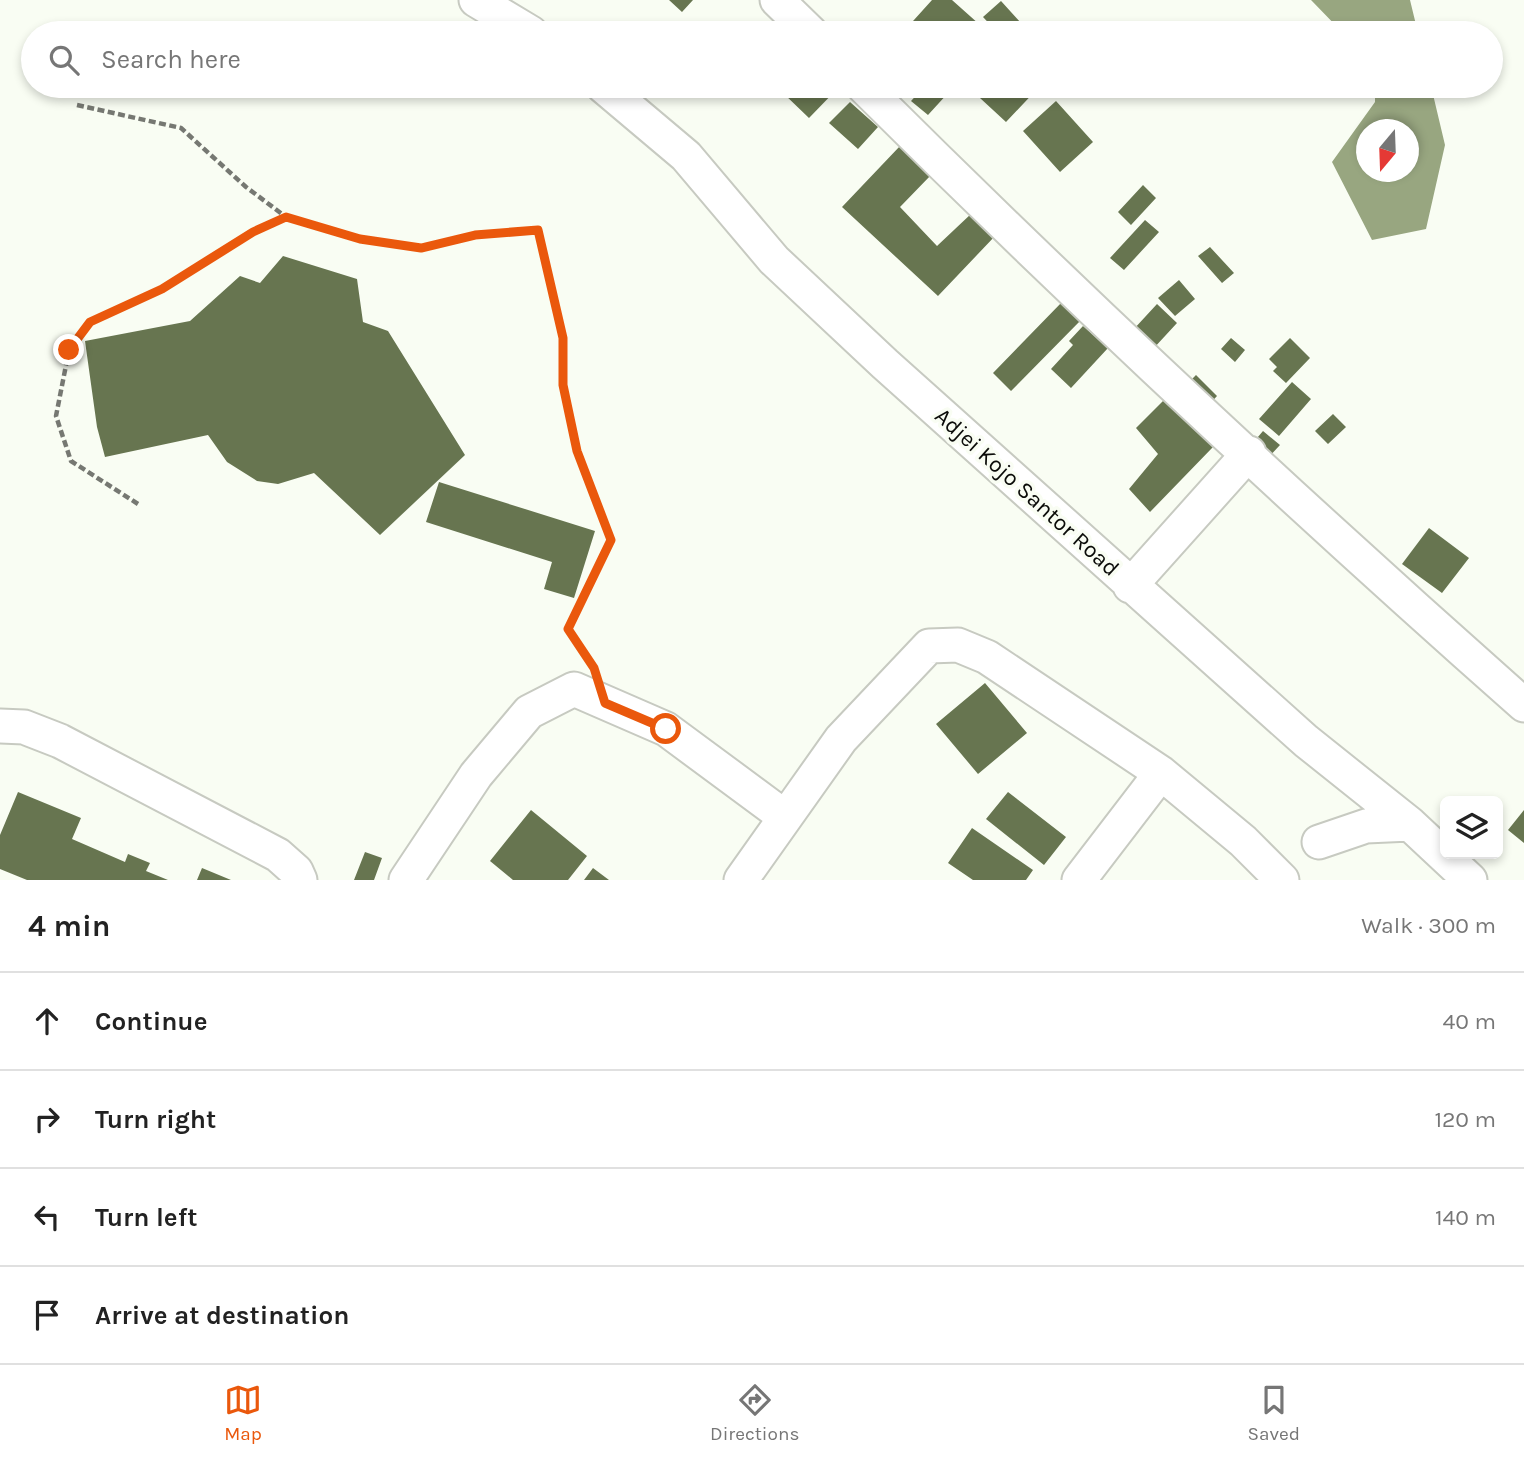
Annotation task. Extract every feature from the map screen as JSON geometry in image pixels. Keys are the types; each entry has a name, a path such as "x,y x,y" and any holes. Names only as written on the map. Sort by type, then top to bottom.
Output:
{"street":[{"path":"475,0 511,21"},
{"path":"777,0 799,21"},
{"name":"Adjei Kojo Santor Road","path":"617,98 686,156 774,260 1130,586 1306,741 1410,824 1470,880"},
{"path":"875,98 1014,232 1046,267 1249,453 1328,531 1524,705"},
{"path":"1130,586 1249,453"},
{"path":"741,880 841,739 929,646 958,645 987,657 1122,750 1161,773 1243,841 1282,880"},
{"path":"406,880 476,775 529,712 574,689 666,729 785,817"},
{"path":"0,726 24,727 60,741 278,855 296,871 300,880"},
{"path":"1079,880 1161,773"},
{"path":"1319,842 1366,826 1410,824"}],"path":[{"path":"77,104 181,128 246,187 286,217 360,239 421,248 475,235 538,230 563,338 563,385 577,451 611,540 568,629 594,668 605,703"},
{"path":"138,504 71,461 56,416 69,350 90,322 162,289 253,232 286,217"}],"shaded area":[{"path":"1311,0 1410,0 1415,21 1331,21"},
{"path":"1375,98 1434,98 1445,145 1426,229 1372,240 1332,162 1356,129 1356,182 1419,182 1419,119 1363,119"}],"building":[{"path":"669,0 693,0 682,12"},
{"path":"932,0 952,0 976,21 913,21"},
{"path":"1001,1 1019,21 987,21 983,17"},
{"path":"788,98 828,98 809,118"},
{"path":"914,98 944,98 928,115 911,101"},
{"path":"980,98 1029,98 1006,122"},
{"path":"1056,101 1093,142 1060,172 1023,131"},
{"path":"850,102 878,127 858,149 829,123"},
{"path":"900,146 932,174 900,207 937,246 972,213 996,235 938,296 842,207"},
{"path":"1143,185 1156,198 1131,225 1118,212"},
{"path":"1145,220 1159,232 1124,270 1110,258"},
{"path":"1210,247 1234,273 1222,283 1198,256"},
{"path":"283,256 357,279 363,322 388,331 465,455 380,535 314,473 278,484 257,481 227,462 208,435 105,457 97,427 85,341 190,321 240,276 260,283"},
{"path":"1179,280 1195,299 1175,316 1158,298"},
{"path":"1062,302 1081,320 1011,391 993,373"},
{"path":"1157,304 1177,323 1153,349 1133,330"},
{"path":"1083,326 1108,348 1071,388 1051,369 1073,345 1069,341"},
{"path":"1231,338 1245,350 1235,362 1221,349"},
{"path":"1290,338 1310,358 1286,383 1273,371 1277,367 1269,359"},
{"path":"1196,375 1217,396 1205,409 1183,388"},
{"path":"1292,382 1311,399 1279,436 1259,419"},
{"path":"1164,400 1213,447 1150,512 1129,489 1158,454 1136,428"},
{"path":"1333,414 1346,427 1328,444 1315,431"},
{"path":"1263,431 1280,445 1268,458 1252,444"},
{"path":"439,482 595,531 574,598 544,589 552,562 426,522"},
{"path":"1429,528 1469,558 1442,593 1402,564"},
{"path":"985,683 1027,733 978,774 936,724"},
{"path":"18,792 81,818 72,839 125,862 128,854 150,863 146,871 168,880 27,880 0,869 0,835"},
{"path":"1008,792 1066,837 1044,865 986,819"},
{"path":"531,810 587,856 568,880 513,880 490,861"},
{"path":"1524,810 1524,843 1508,830"},
{"path":"972,828 1033,870 1026,880 973,880 948,863"},
{"path":"365,852 382,858 374,880 354,880"},
{"path":"202,868 231,880 197,880"},
{"path":"593,868 609,880 584,880"}],"route":[{"path":"69,350 90,322 162,289 253,232 286,217 360,239 421,248 475,235 538,230 563,338 563,385 577,451 611,540 568,629 594,668 605,703 666,729"}]}
